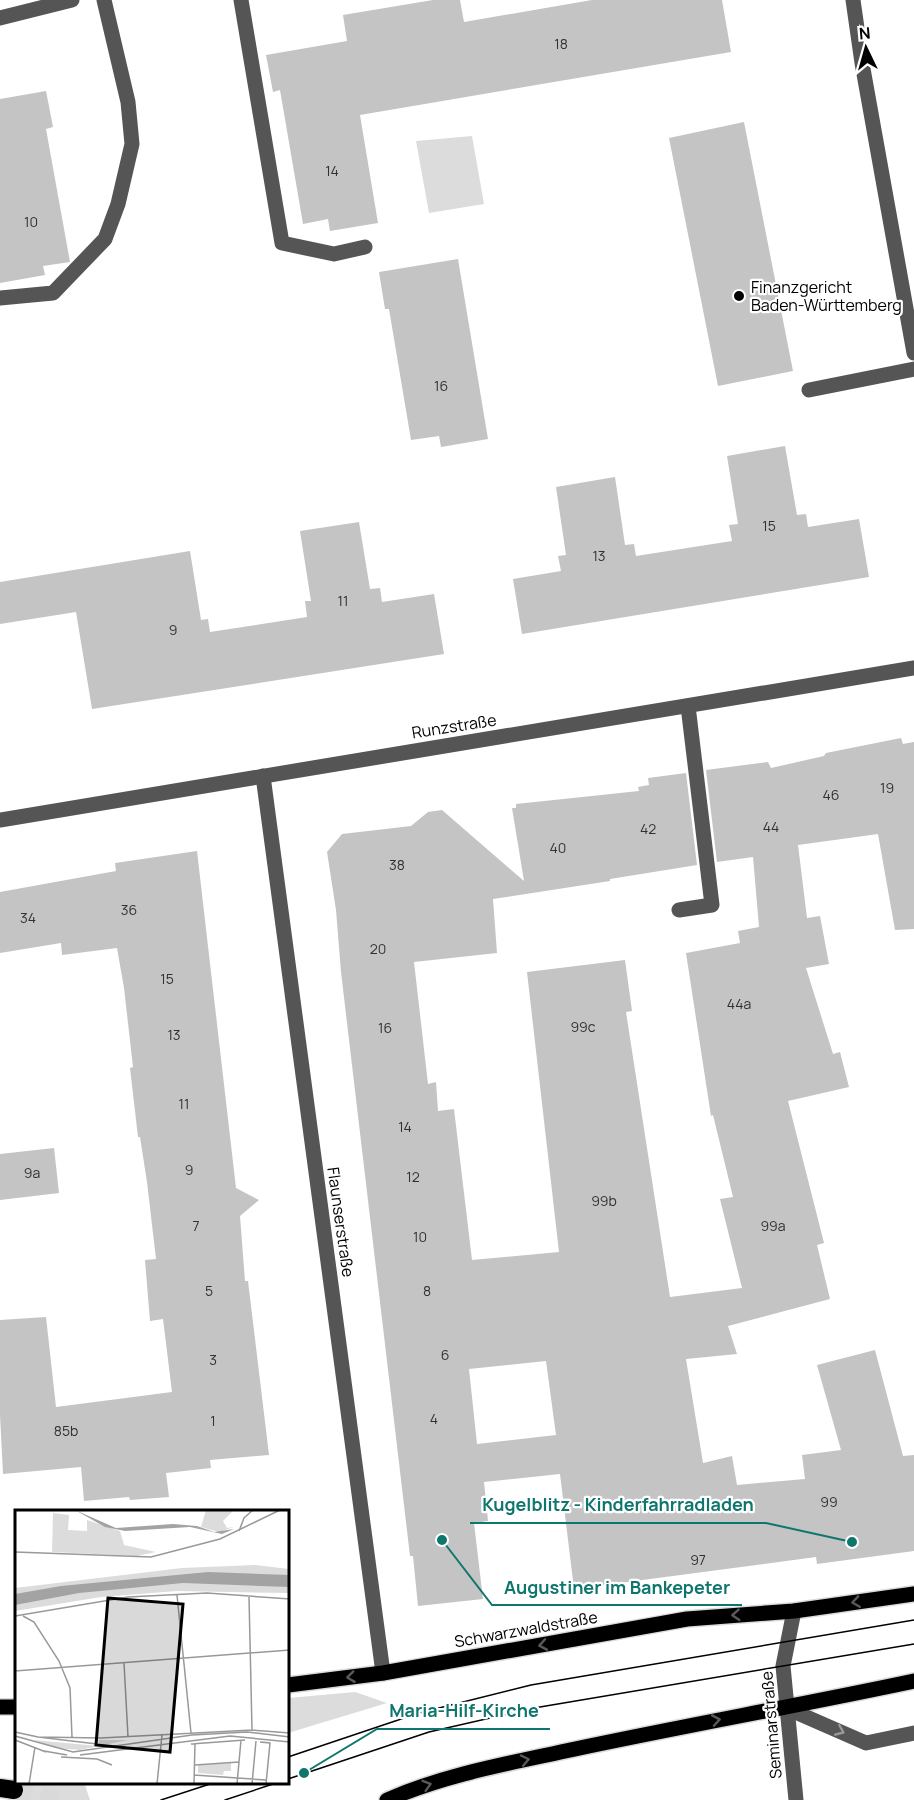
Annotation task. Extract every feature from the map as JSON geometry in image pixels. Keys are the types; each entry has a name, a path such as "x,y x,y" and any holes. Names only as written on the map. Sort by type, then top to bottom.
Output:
{"main road":[{"name":"Schwarzwaldstraße","path":"290,1685 384,1673 687,1619 794,1611 914,1594"},
{"path":"387,1800 409,1790 468,1772 702,1722 786,1708 914,1681"}],"street":[{"path":"0,18 72,0"},
{"path":"0,298 53,293 105,239 118,204 132,144 128,102 104,0"},
{"path":"241,0 282,243 334,254 365,247"},
{"path":"853,0 862,63 914,353"},
{"path":"809,390 914,369"},
{"name":"Runzstraße","path":"0,820 914,668"},
{"path":"679,910 712,905 688,706"},
{"name":"Flaunserstraße","path":"263,776 384,1673"},
{"name":"Seminarstraße","path":"794,1611 783,1666 796,1800"},
{"path":"786,1708 866,1743 914,1732"}],"shaded area":[{"path":"472,136 484,204 429,213 416,141"},
{"path":"355,1692 387,1703 290,1732 290,1698"},
{"path":"30,1785 85,1785 90,1800 28,1800"}],"building":[{"path":"433,0 460,0 464,22 592,0 722,0 731,52 360,115 378,223 330,231 328,219 303,224 280,90 273,92 266,55 347,41 343,15"},
{"path":"46,91 53,127 46,129 70,262 43,266 45,275 0,283 0,99"},
{"name":"Finanzgericht Baden-Württemberg","path":"744,122 793,371 718,386 669,138"},
{"path":"458,259 488,439 441,447 439,436 411,440 389,309 385,309 379,272"},
{"path":"785,446 797,515 806,514 808,527 859,519 869,577 522,634 513,579 561,571 558,556 566,555 556,487 615,477 625,545 634,544 636,556 732,541 729,525 738,524 727,456"},
{"path":"359,522 370,589 380,588 382,602 434,594 444,654 92,709 76,612 0,624 0,582 190,551 201,620 208,619 210,632 307,617 305,601 311,601 300,531"},
{"path":"901,738 903,744 914,742 914,929 895,930 878,834 798,845 807,918 820,916 829,964 806,968 833,1054 840,1052 849,1087 788,1101 824,1243 817,1245 830,1299 728,1326 737,1354 686,1359 703,1463 732,1456 737,1485 805,1479 802,1455 841,1450 817,1365 875,1350 903,1456 914,1455 914,1551 817,1564 816,1557 574,1589 560,1474 484,1482 488,1521 474,1523 483,1599 418,1606 413,1556 410,1556 341,972 336,910 327,852 342,834 411,826 428,812 442,810 524,881 512,808 516,808 516,804 639,791 638,787 649,785 648,778 686,773 697,865 493,899 497,953 414,962 428,1084 436,1082 438,1111 454,1109 472,1260 559,1252 527,972 625,960 632,1011 626,1012 670,1297 742,1288 720,1199 733,1197 713,1115 711,1116 686,953 740,943 738,931 759,927 753,857 717,862 706,770 768,762 771,768 824,756 826,753","holes":["546,1361 556,1435 477,1444 469,1369"]},
{"path":"197,851 236,1188 259,1200 240,1216 245,1281 248,1281 269,1455 210,1460 211,1468 166,1473 169,1497 130,1500 129,1497 84,1501 81,1467 3,1474 0,1415 0,1320 46,1317 56,1407 172,1392 163,1319 150,1321 145,1260 156,1259 147,1182 140,1137 138,1137 124,988 117,948 62,955 61,943 0,953 0,892 116,871 115,863"},
{"path":"54,1148 59,1193 0,1200 0,1154"}],"tunnel":[{"path":"14,1790 59,1800"}],"tram line":[{"path":"290,1756 419,1713 531,1685 914,1620"},
{"path":"290,1778 429,1732 534,1708 914,1644"},
{"path":"161,1800 207,1785"},
{"path":"225,1800 270,1785"}],"place":[{"name":"Finanzgericht Baden-Württemberg","path":"739,296"},
{"name":"Augustiner im Bankepeter","path":"442,1540"},
{"name":"Kugelblitz - Kinderfahrradladen","path":"852,1542"},
{"name":"Maria-Hilf-Kirche","path":"304,1773"}]}
